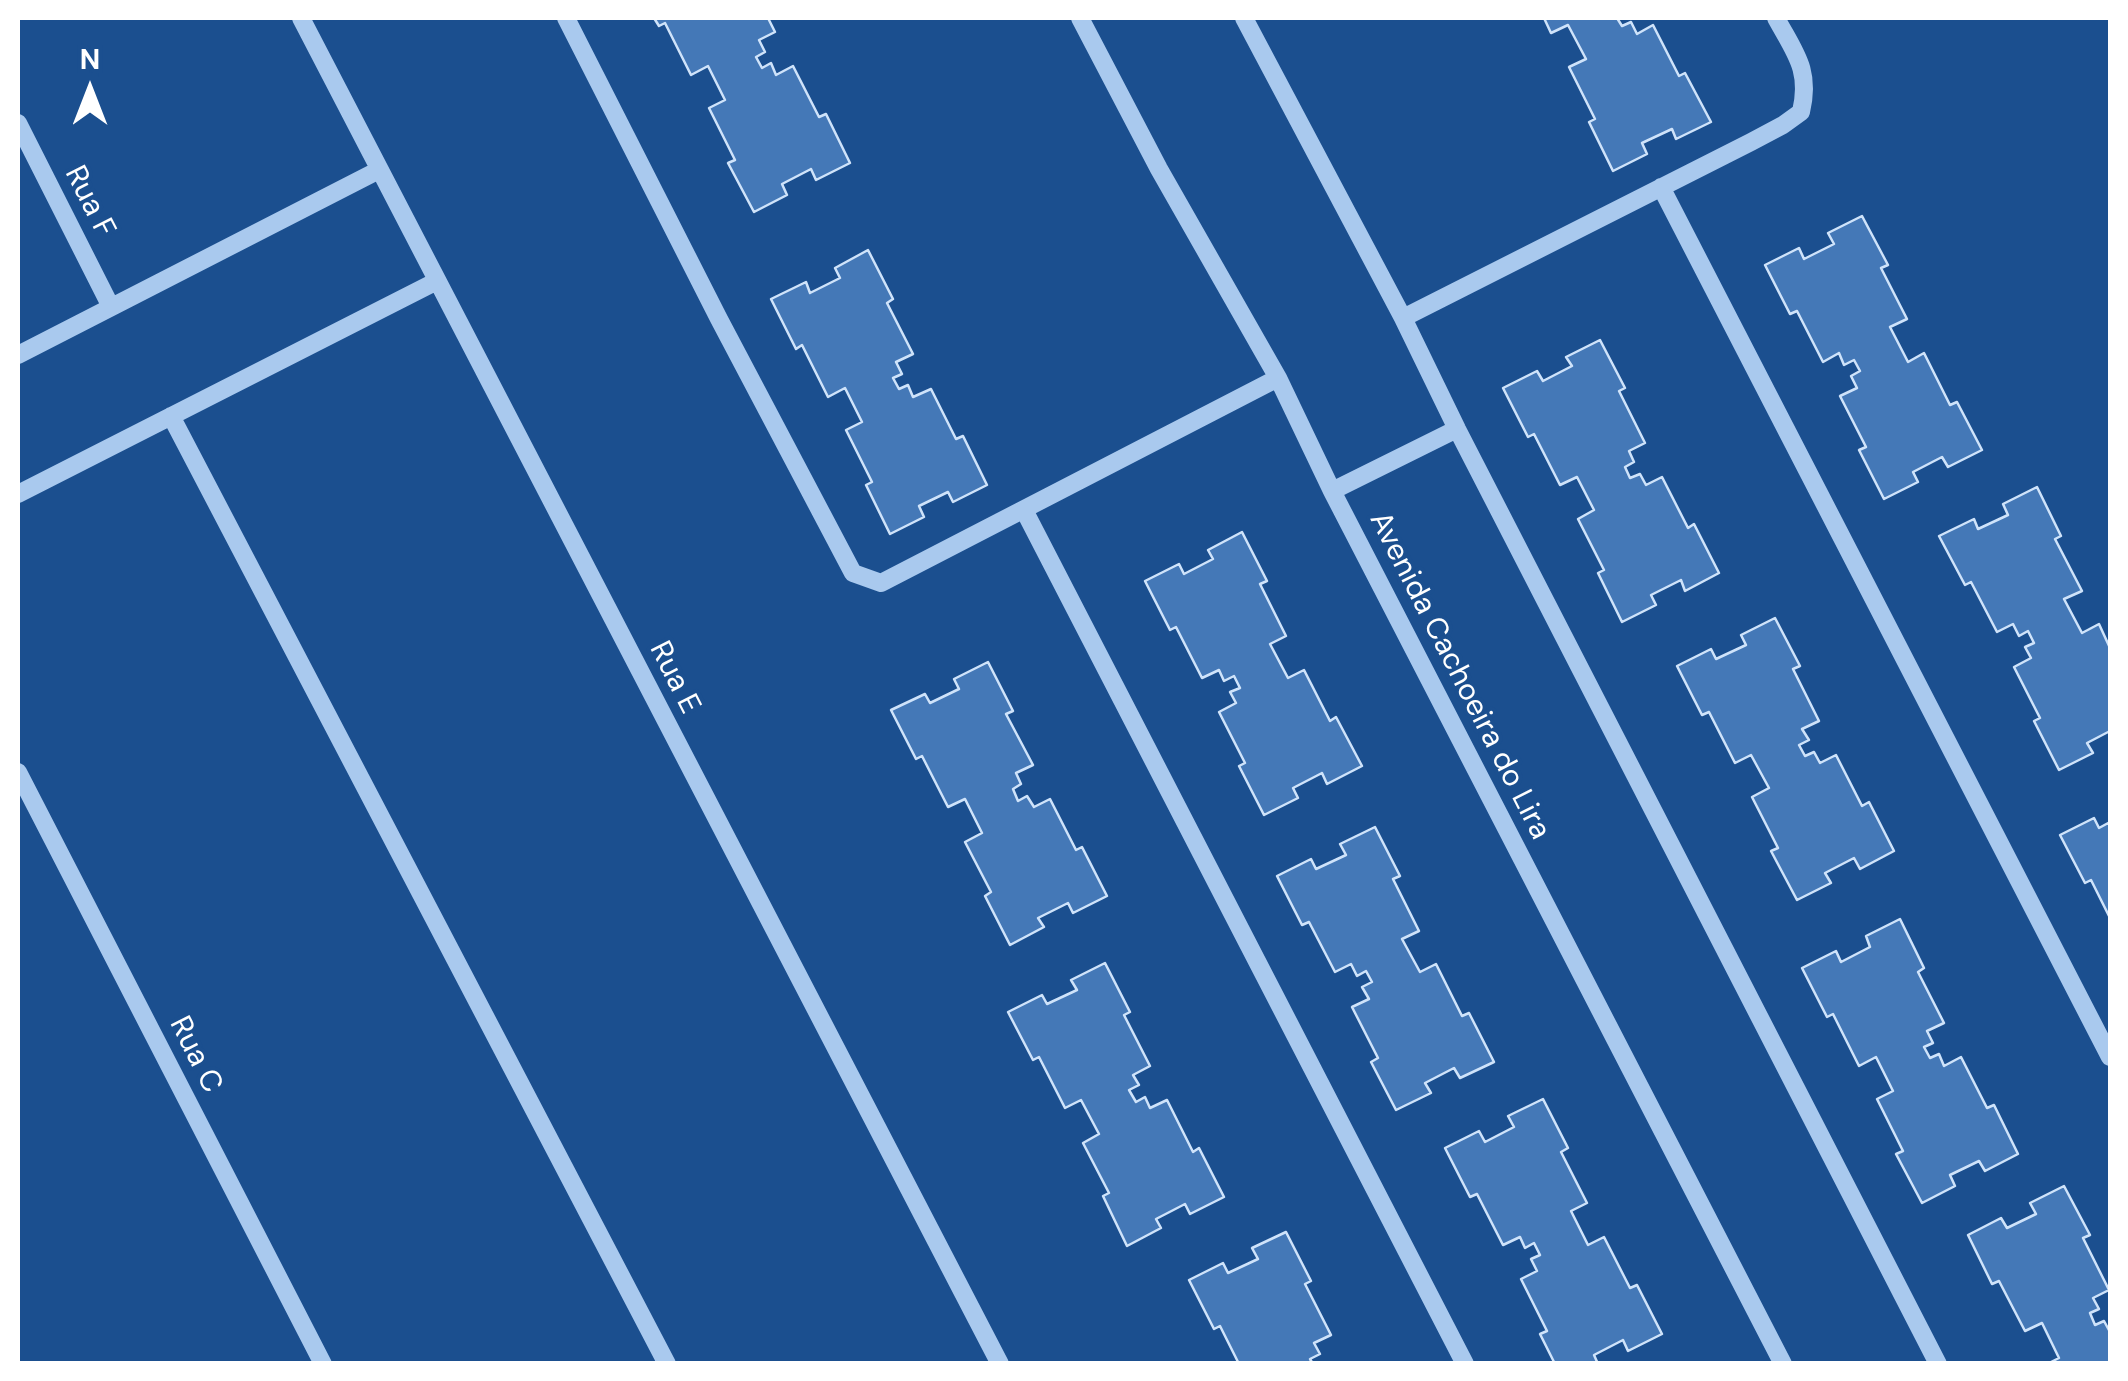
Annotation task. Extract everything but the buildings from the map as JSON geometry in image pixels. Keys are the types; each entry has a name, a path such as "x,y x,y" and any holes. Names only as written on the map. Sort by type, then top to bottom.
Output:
{"street":[{"name":"Rua E","path":"301,18 1000,1364"},
{"path":"566,18 852,572 881,583 1278,378"},
{"name":"Avenida Cachoeira do Lira","path":"1080,18 1158,168 1278,378 1332,491 1783,1364"},
{"path":"1244,18 1403,318 1456,429 1938,1364"},
{"path":"1403,318 1751,142 1801,112 1806,92 1803,70 1776,18"},
{"name":"Rua F","path":"18,123 111,307"},
{"path":"18,355 378,170"},
{"path":"1661,186 2110,1056"},
{"path":"18,494 437,282"},
{"path":"171,416 666,1364"},
{"path":"1332,491 1456,429"},
{"path":"1024,510 1465,1364"},
{"name":"Rua C","path":"18,772 323,1364"}]}
